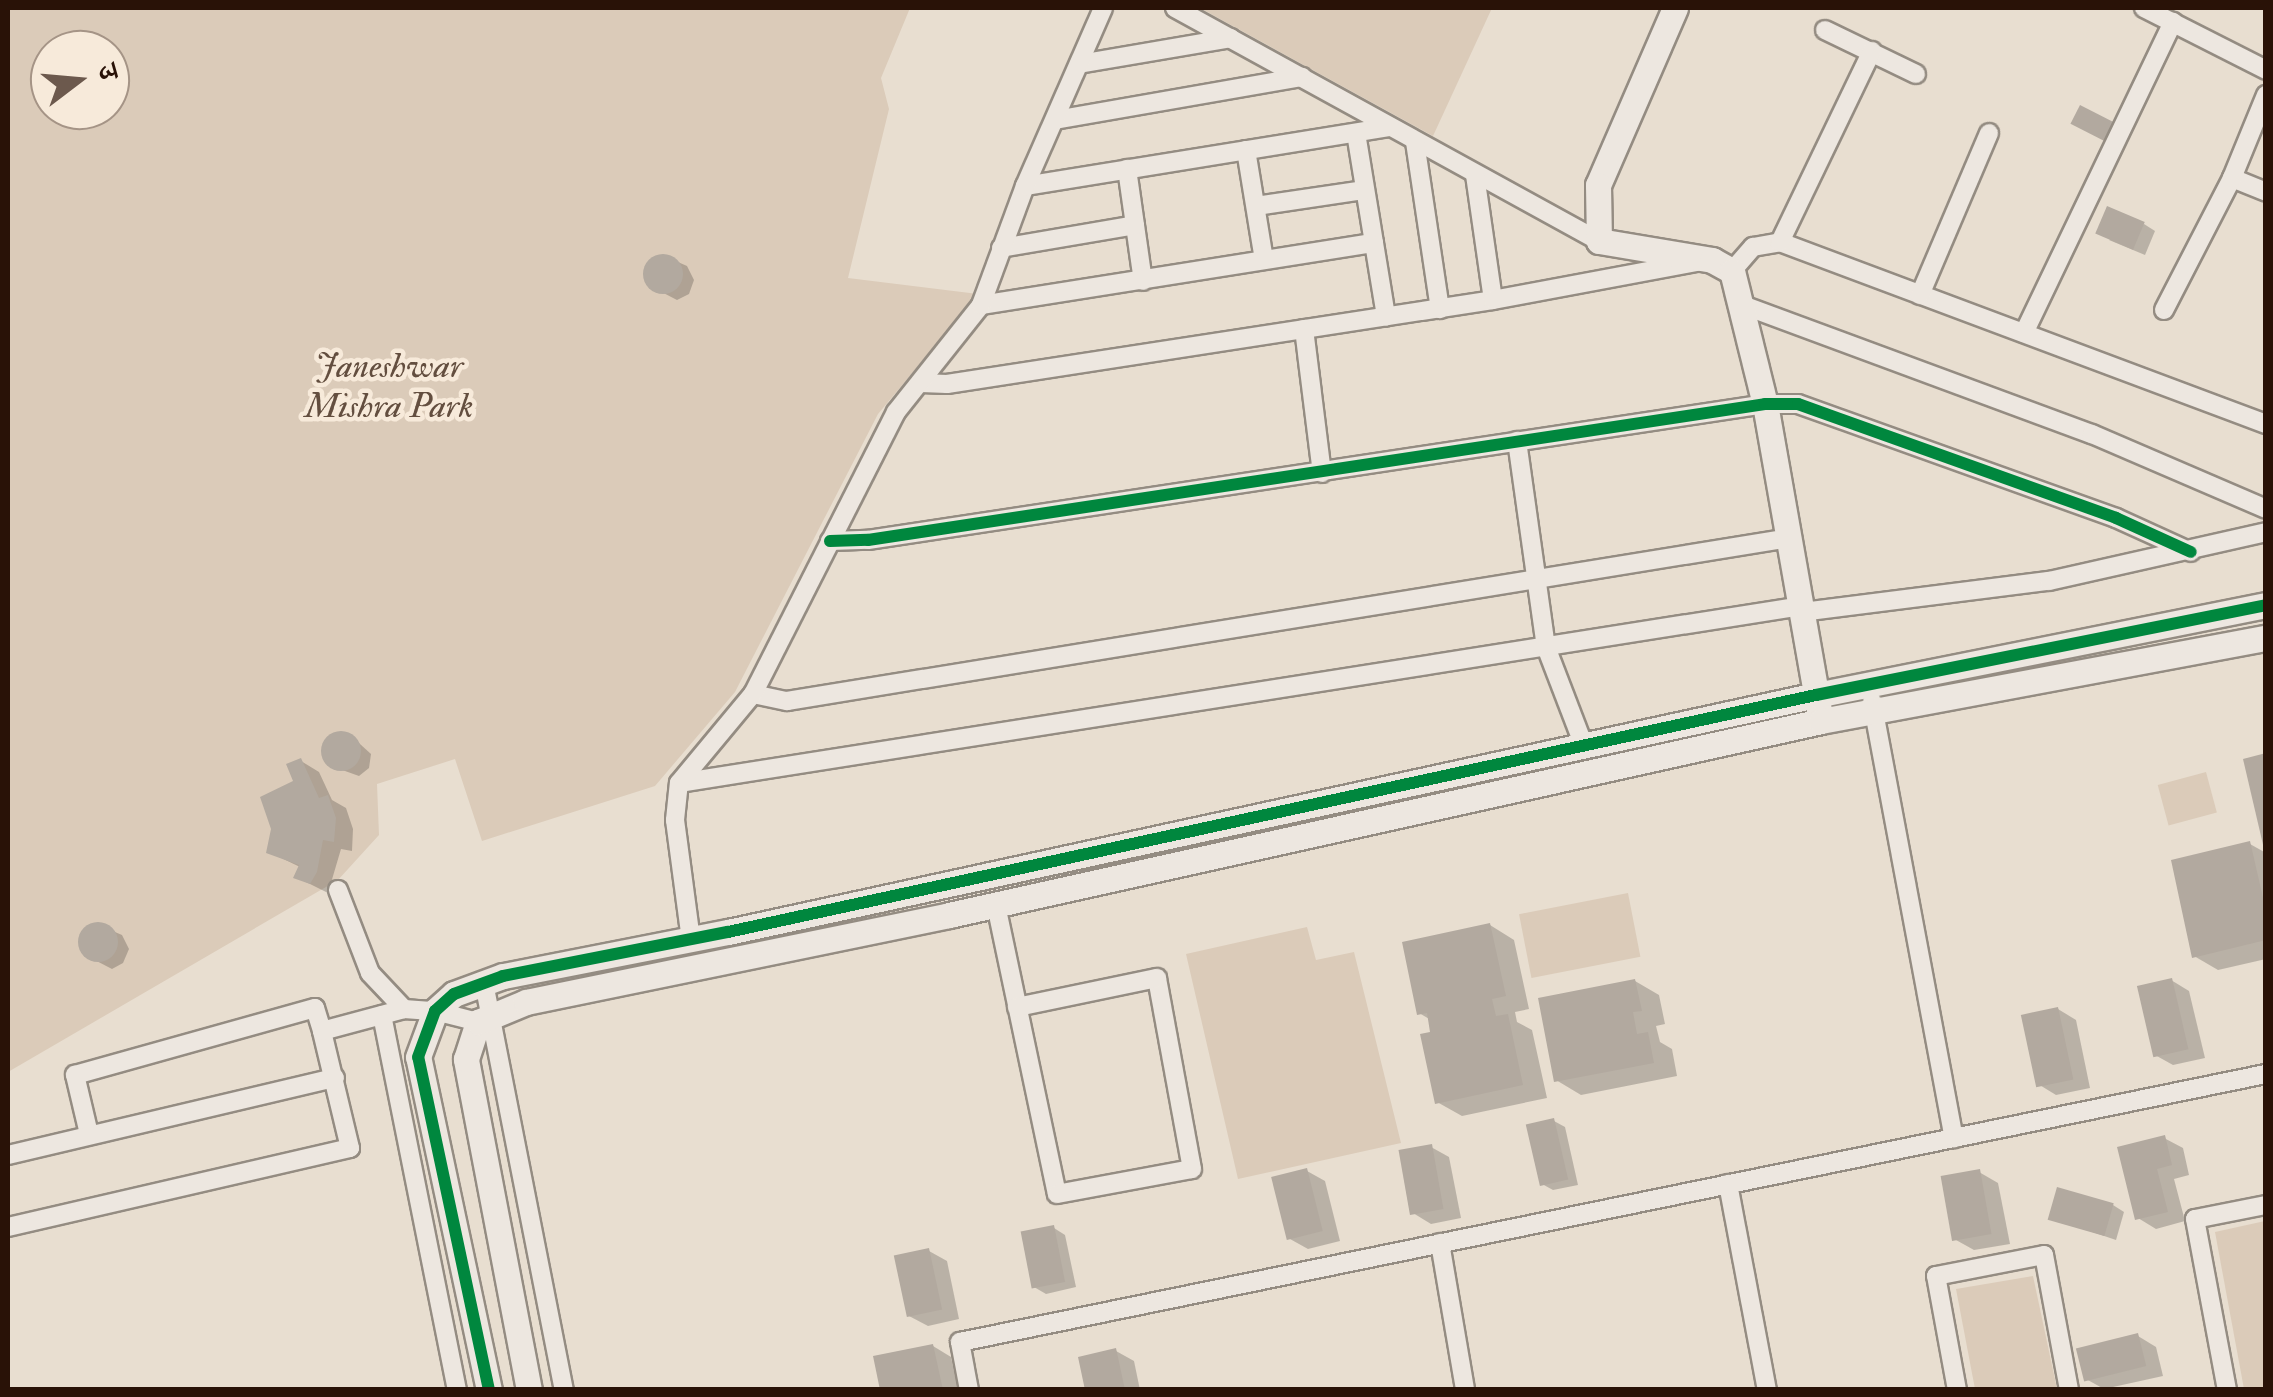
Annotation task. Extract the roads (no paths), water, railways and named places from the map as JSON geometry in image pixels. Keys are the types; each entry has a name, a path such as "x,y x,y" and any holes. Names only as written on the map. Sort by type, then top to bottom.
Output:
{"street":[{"path":"690,940 676,820 679,783 752,694 896,412 980,305 1024,186 1103,8"},
{"path":"1176,8 1599,241 1722,265"},
{"path":"1599,241 1598,184 1674,8"},
{"path":"2144,8 2266,70"},
{"path":"2024,333 2172,22"},
{"path":"1825,30 1916,74"},
{"path":"1079,64 1231,38"},
{"path":"1780,242 1872,51"},
{"path":"1055,120 1302,78"},
{"path":"2164,310 2232,178 2266,95"},
{"path":"1024,186 1390,127"},
{"path":"1356,133 1386,317"},
{"path":"1920,294 1989,134"},
{"path":"1416,142 1440,308"},
{"path":"1246,150 1264,260"},
{"path":"1127,170 1143,280"},
{"path":"1474,175 1494,300"},
{"path":"2232,178 2266,192"},
{"path":"1256,206 1365,190"},
{"path":"1001,248 1135,225"},
{"path":"922,382 948,384 1722,265 1752,246 1780,242 2266,424"},
{"path":"980,305 1374,244"},
{"path":"1722,265 1740,304 1765,404 1819,708"},
{"path":"1740,304 2092,434 2266,509"},
{"path":"1304,330 1322,472"},
{"path":"830,541 868,540 1765,404 1798,404 2116,518 2192,552"},
{"path":"1517,441 1546,646 1584,746"},
{"path":"679,783 1546,646 1801,609 2049,581 2192,552 2266,532"},
{"path":"752,694 787,701 1789,538"},
{"path":"1872,698 2266,605"},
{"path":"490,1390 418,1057 436,1011 454,994 484,983 1584,746 2266,638"},
{"path":"1872,698 1954,1138"},
{"path":"322,1031 404,1009 484,1020 526,1002 996,905 1819,708"},
{"path":"338,890 370,972 404,1009"},
{"path":"996,905 1017,1007 1057,1194 1192,1169 1156,978 1017,1007"},
{"path":"484,983 484,1020 564,1390"},
{"path":"8,1227 350,1148 314,1008 75,1075 89,1134"},
{"path":"382,1015 457,1390"},
{"path":"484,1020 466,1059 529,1390"},
{"path":"969,1390 960,1342 2266,1074"},
{"path":"8,1156 335,1078"},
{"path":"1728,1184 1767,1390"},
{"path":"2228,1390 2195,1219 2266,1205"},
{"path":"1440,1243 1466,1390"},
{"path":"1958,1390 1936,1276 2044,1255 2069,1390"}],"park label":[{"name":"Janeshwar Mishra Park","path":"389,386"}]}
